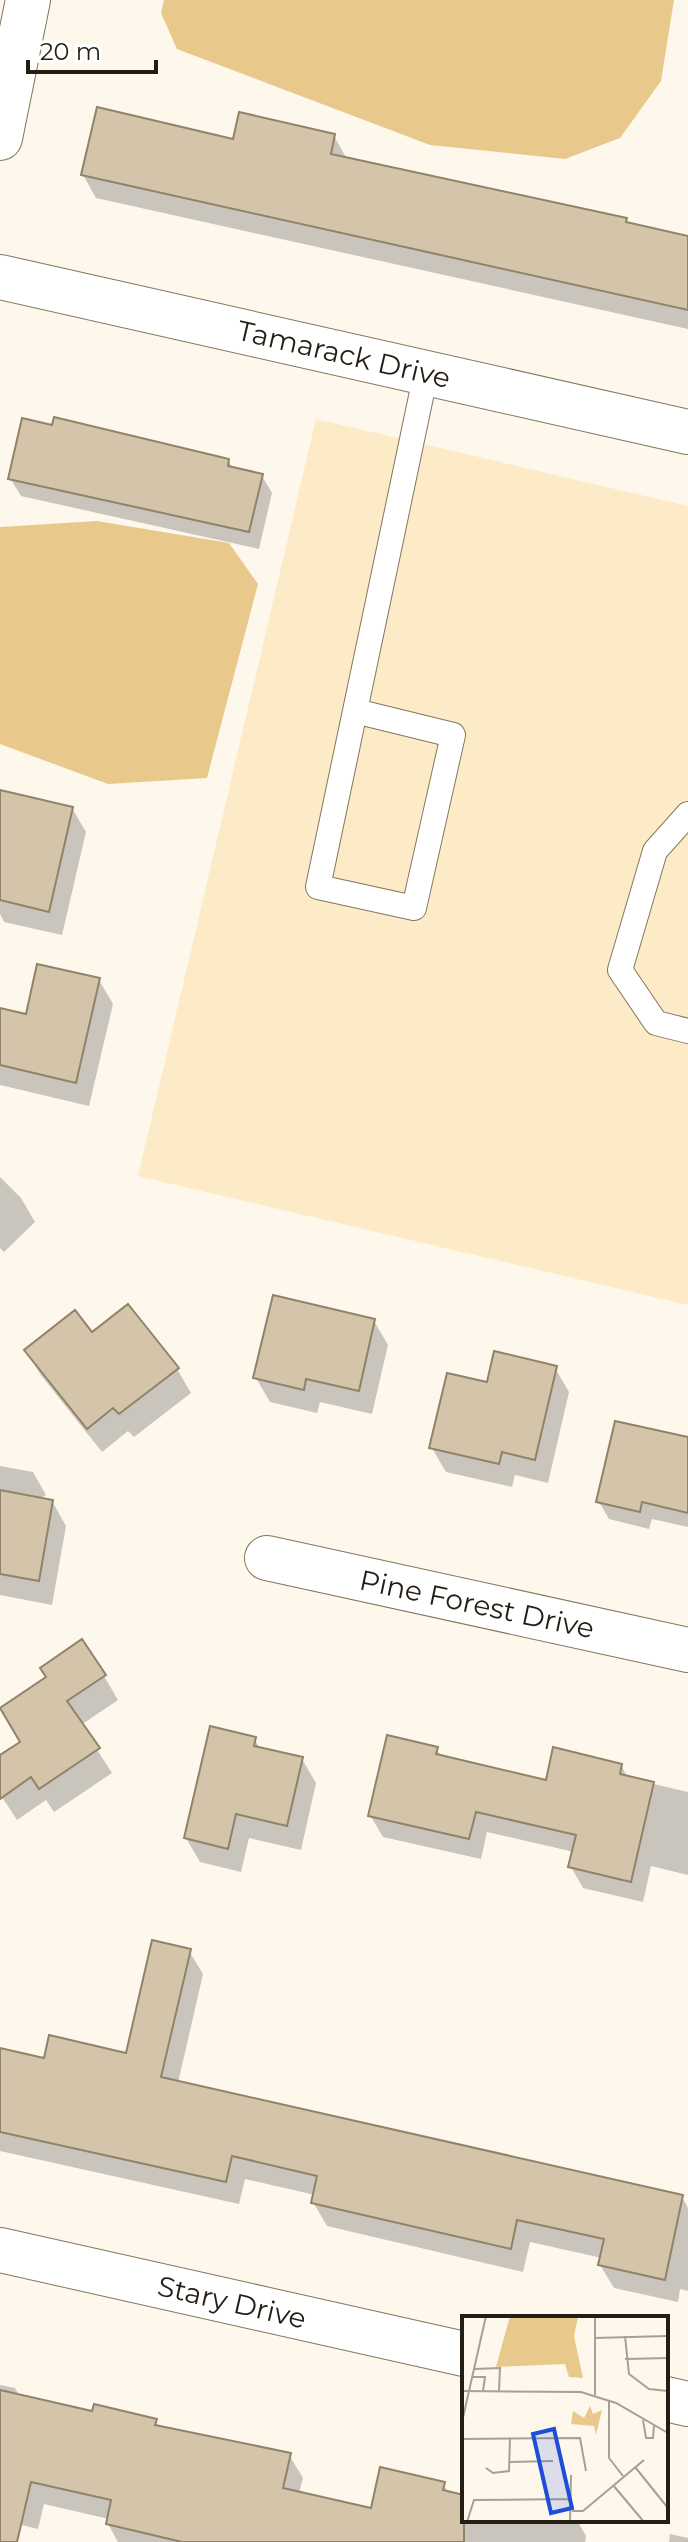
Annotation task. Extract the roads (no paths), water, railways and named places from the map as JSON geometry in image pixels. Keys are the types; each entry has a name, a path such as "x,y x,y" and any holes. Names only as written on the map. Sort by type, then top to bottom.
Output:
{"street":[{"path":"0,138 28,0"},
{"name":"Tamarack Drive","path":"0,277 688,432"},
{"name":"Pine Forest Drive","path":"267,1558 688,1650"},
{"name":"Stary Drive","path":"0,2250 462,2354"},
{"path":"668,2399 688,2404"}],"lane":[{"path":"355,711 453,735 414,908 318,887 426,373"},
{"path":"688,814 655,851 620,970 656,1023 688,1031"}]}
